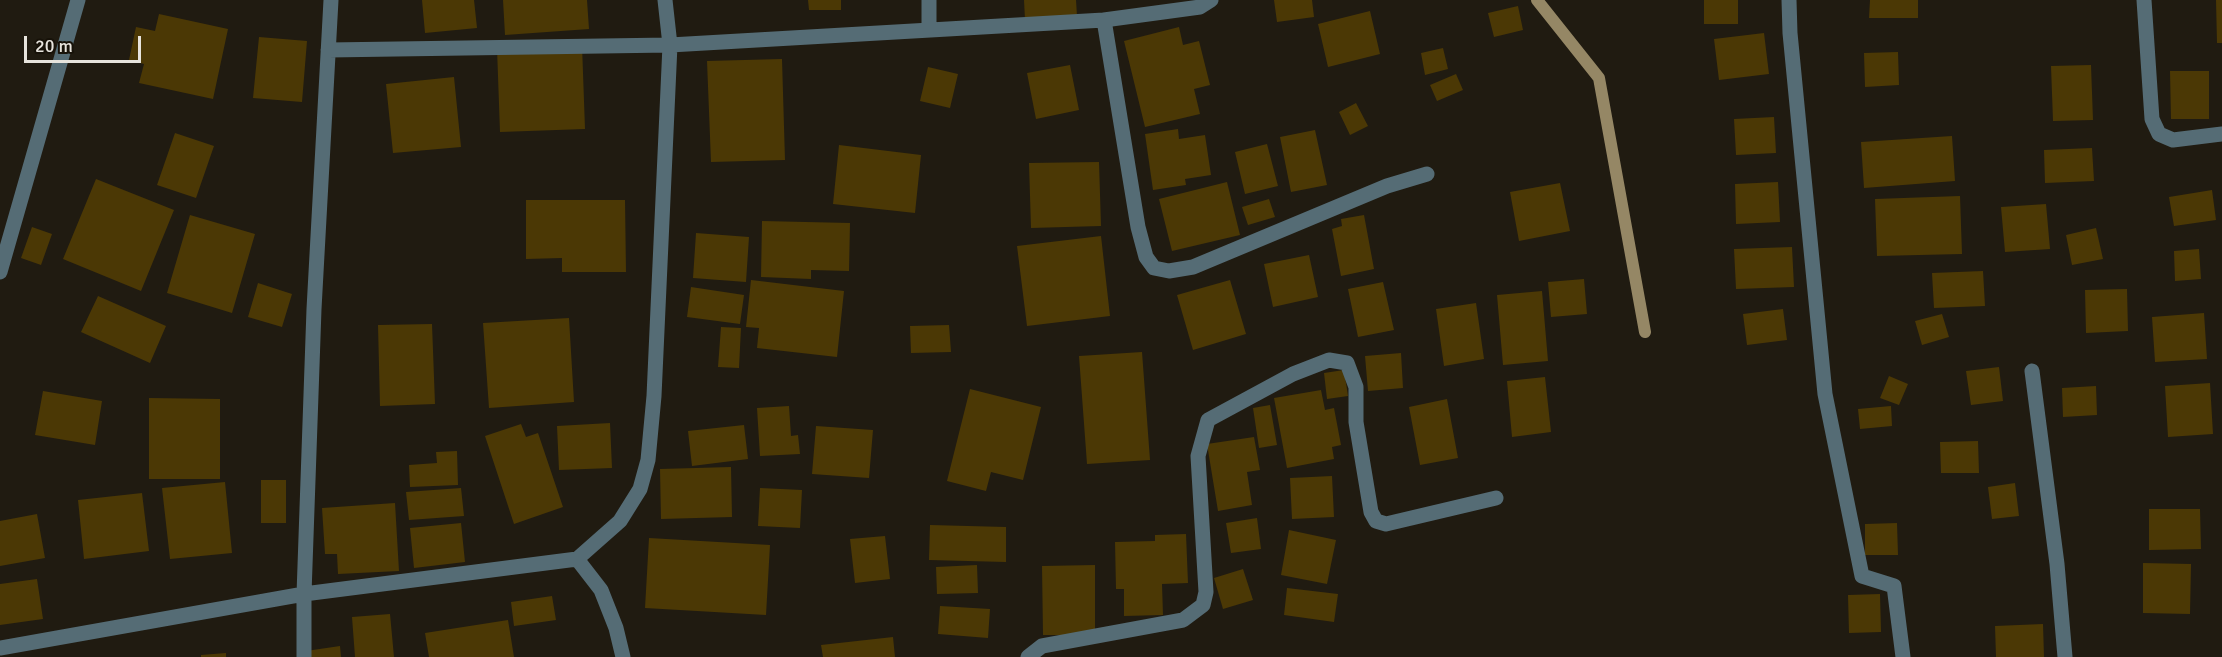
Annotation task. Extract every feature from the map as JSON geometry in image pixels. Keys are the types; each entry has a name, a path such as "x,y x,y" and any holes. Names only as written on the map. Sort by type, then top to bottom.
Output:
{"street":[{"path":"0,272 78,0"},
{"path":"304,657 304,594 314,309 331,0"},
{"path":"0,648 304,594 577,559 620,521 640,489 648,460 654,396 670,45 666,0"},
{"path":"929,0 929,30"},
{"path":"328,50 670,45 1104,20 1200,7 1211,0"},
{"path":"1790,0 1791,45 1825,394 1863,576 1894,586 1903,657"},
{"path":"2144,0 2152,119 2159,134 2173,140 2222,134"},
{"path":"1104,20 1138,227 1146,257 1154,268 1169,271 1193,267 1387,186 1427,174"},
{"path":"1028,657 1042,646 1183,620 1203,605 1206,592 1198,456 1208,420 1293,374 1329,360 1347,363 1356,387 1356,422 1371,512 1376,521 1386,524 1496,498"},
{"path":"2032,371 2057,564 2065,657"},
{"path":"577,559 601,590 616,628 623,657"}],"building":[{"path":"422,0 474,0 477,28 425,33"},
{"path":"503,0 587,0 589,29 505,35"},
{"path":"808,0 841,0 841,10 809,10"},
{"path":"1024,0 1076,0 1077,16 1025,20"},
{"path":"1274,0 1312,0 1314,17 1277,22"},
{"path":"1704,0 1738,0 1738,24 1704,24"},
{"path":"1870,0 1918,0 1918,18 1869,18"},
{"path":"2216,0 2222,0 2222,43 2217,43"},
{"path":"1518,6 1523,30 1494,37 1488,13"},
{"path":"1370,11 1380,54 1328,67 1318,24"},
{"path":"159,14 228,29 213,99 139,83 144,64 129,60 136,27 155,31"},
{"path":"1179,27 1183,45 1199,41 1210,85 1194,89 1200,114 1145,127 1124,41"},
{"path":"1764,33 1769,74 1719,80 1714,39"},
{"path":"259,37 307,41 302,102 253,98"},
{"path":"582,45 585,129 500,132 497,48"},
{"path":"1443,48 1448,69 1425,75 1421,53"},
{"path":"1898,52 1899,85 1865,87 1864,53"},
{"path":"782,59 785,160 711,162 707,61"},
{"path":"1070,65 1079,110 1036,119 1027,73"},
{"path":"2091,65 2093,120 2053,121 2051,66"},
{"path":"928,67 958,74 950,108 920,101"},
{"path":"2170,71 2209,71 2209,119 2171,119"},
{"path":"1456,74 1463,90 1437,101 1430,85"},
{"path":"454,77 461,147 393,153 386,84"},
{"path":"1356,103 1368,126 1350,135 1339,112"},
{"path":"1774,117 1776,153 1736,155 1734,119"},
{"path":"1178,129 1179,139 1205,135 1211,175 1185,179 1186,185 1153,190 1145,134"},
{"path":"1315,130 1327,185 1291,192 1280,137"},
{"path":"175,133 214,146 196,198 157,185"},
{"path":"1952,136 1955,181 1864,188 1861,142"},
{"path":"1267,144 1278,186 1245,194 1235,152"},
{"path":"839,145 921,155 915,213 833,204"},
{"path":"2092,148 2094,181 2045,183 2044,150"},
{"path":"1099,162 1101,226 1031,228 1029,163"},
{"path":"96,179 174,210 141,291 63,259"},
{"path":"1227,182 1240,235 1172,251 1159,199"},
{"path":"1778,182 1780,222 1736,224 1735,184"},
{"path":"1560,183 1570,231 1519,241 1510,192"},
{"path":"2212,190 2216,220 2174,226 2169,197"},
{"path":"1960,196 1962,254 1877,256 1875,199"},
{"path":"1269,199 1275,217 1248,225 1242,207"},
{"path":"526,200 625,200 626,272 562,272 562,258 526,259"},
{"path":"2046,204 2050,249 2005,252 2001,207"},
{"path":"190,215 255,234 232,313 167,293"},
{"path":"1364,215 1374,269 1341,276 1332,229 1342,226 1341,219"},
{"path":"762,221 850,223 849,271 811,270 811,279 761,277"},
{"path":"32,227 52,234 41,265 21,258"},
{"path":"2096,228 2103,259 2072,265 2066,235"},
{"path":"696,233 749,237 746,282 693,278"},
{"path":"1101,236 1110,316 1027,326 1017,246"},
{"path":"1792,247 1794,287 1736,289 1734,249"},
{"path":"2199,249 2201,279 2175,281 2174,251"},
{"path":"1309,255 1318,297 1273,307 1264,264"},
{"path":"1983,271 1985,306 1934,308 1932,273"},
{"path":"1584,279 1587,314 1551,317 1548,282"},
{"path":"751,280 844,291 837,357 757,348 759,328 746,327"},
{"path":"1230,280 1246,334 1193,350 1177,295"},
{"path":"1383,282 1394,330 1358,337 1348,289"},
{"path":"258,283 292,294 282,327 248,317"},
{"path":"691,287 744,295 740,324 687,317"},
{"path":"2127,289 2128,331 2086,333 2085,290"},
{"path":"1542,291 1548,361 1503,365 1497,295"},
{"path":"98,296 166,326 150,363 81,332"},
{"path":"1476,303 1484,359 1444,366 1436,309"},
{"path":"1783,309 1787,340 1747,345 1743,314"},
{"path":"2204,313 2207,359 2155,362 2152,317"},
{"path":"1942,314 1949,337 1922,345 1915,321"},
{"path":"569,318 574,402 489,408 483,323"},
{"path":"432,324 435,404 380,406 378,325"},
{"path":"949,325 951,352 911,353 910,326"},
{"path":"721,327 741,328 739,368 718,367"},
{"path":"1142,352 1150,460 1087,464 1079,356"},
{"path":"1401,353 1403,388 1368,391 1365,356"},
{"path":"1999,367 2003,401 1971,405 1966,371"},
{"path":"1344,370 1348,396 1327,399 1324,373"},
{"path":"1889,376 1908,384 1899,405 1880,398"},
{"path":"1545,377 1551,432 1512,437 1507,381"},
{"path":"2210,383 2213,434 2168,437 2165,386"},
{"path":"2096,386 2097,415 2063,417 2062,388"},
{"path":"970,389 1041,407 1023,480 991,472 986,491 947,481"},
{"path":"1321,390 1325,410 1334,408 1341,445 1332,447 1334,459 1287,468 1274,398"},
{"path":"43,391 102,401 95,445 35,435"},
{"path":"149,398 220,399 220,479 149,479"},
{"path":"1447,399 1458,458 1420,465 1409,407"},
{"path":"1270,405 1277,445 1259,448 1253,408"},
{"path":"789,406 791,436 798,435 800,454 760,456 757,408"},
{"path":"1891,406 1892,426 1860,429 1858,409"},
{"path":"610,423 612,468 559,470 557,426"},
{"path":"521,424 526,437 538,433 563,507 514,524 485,436"},
{"path":"744,425 748,459 692,466 688,431"},
{"path":"816,426 873,430 869,478 812,474"},
{"path":"1254,437 1260,470 1247,472 1252,505 1218,511 1207,444"},
{"path":"1978,441 1979,473 1941,473 1940,442"},
{"path":"457,451 458,485 410,487 409,465 437,463 436,452"},
{"path":"731,467 732,517 661,519 660,469"},
{"path":"1332,476 1334,517 1292,519 1290,478"},
{"path":"261,480 286,480 286,523 261,523"},
{"path":"225,482 232,553 170,559 162,488"},
{"path":"2015,483 2019,516 1992,519 1988,487"},
{"path":"461,488 464,516 409,520 406,492"},
{"path":"760,488 802,490 800,528 758,526"},
{"path":"142,493 149,551 84,559 78,500"},
{"path":"395,503 399,571 338,574 337,554 325,554 322,508"},
{"path":"2149,509 2200,509 2201,549 2149,550"},
{"path":"37,514 45,558 0,566 0,521"},
{"path":"1257,518 1261,549 1231,553 1226,523"},
{"path":"461,523 465,562 414,568 410,528"},
{"path":"1897,523 1898,555 1865,555 1865,524"},
{"path":"930,525 1006,527 1006,562 929,560"},
{"path":"1289,530 1336,540 1327,584 1281,575"},
{"path":"1186,534 1188,583 1162,584 1163,615 1124,616 1124,589 1116,589 1115,542 1155,541 1155,535"},
{"path":"885,536 890,579 855,583 850,539"},
{"path":"649,538 770,545 766,615 645,608"},
{"path":"2143,563 2191,564 2190,614 2143,613"},
{"path":"977,565 978,593 937,594 936,567"},
{"path":"1095,565 1095,635 1043,635 1042,566"},
{"path":"1243,569 1253,600 1223,609 1214,578"},
{"path":"37,579 43,619 0,625 0,584"},
{"path":"1287,588 1338,594 1334,622 1284,615"},
{"path":"1880,594 1881,632 1849,633 1848,595"},
{"path":"552,596 556,620 514,626 511,602"},
{"path":"940,606 990,609 988,638 938,634"},
{"path":"390,614 394,657 355,657 352,617"},
{"path":"508,620 514,657 429,657 425,633"},
{"path":"2043,624 2044,657 1996,657 1995,626"},
{"path":"893,637 895,657 823,657 821,645"},
{"path":"340,646 341,657 307,657 306,651"},
{"path":"226,653 226,657 201,657 201,655"}],"waterway":[{"path":"1537,0 1599,78 1645,332"}]}
